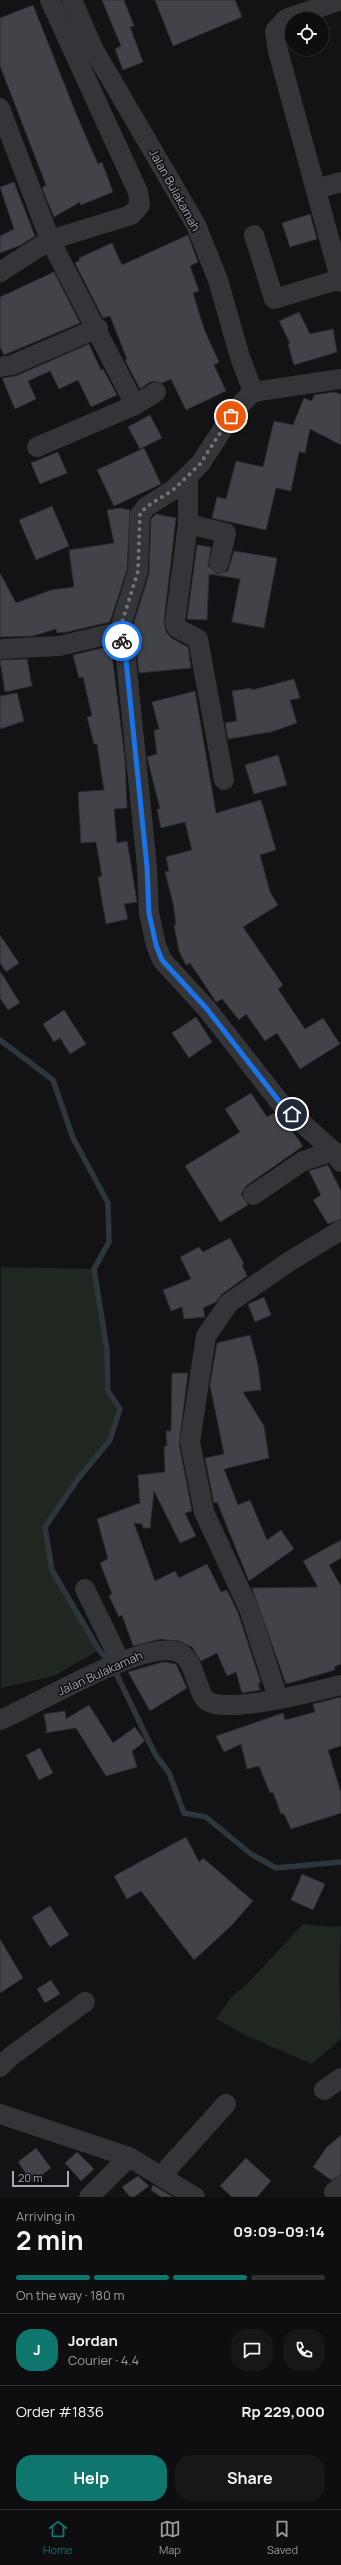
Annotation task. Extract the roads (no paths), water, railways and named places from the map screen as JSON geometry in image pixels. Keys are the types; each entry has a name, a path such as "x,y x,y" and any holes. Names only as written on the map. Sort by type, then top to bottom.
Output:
{"street":[{"path":"0,272 50,240 131,215 140,205 138,192 50,0"},
{"name":"Jalan Bulakamah","path":"72,0 94,50 196,225 218,280 240,357 253,392"},
{"path":"254,235 274,299 341,281 278,51 275,31 286,19 341,0"},
{"path":"0,108 50,240 98,328 136,405"},
{"path":"316,189 341,182"},
{"path":"0,367 12,365 98,328"},
{"path":"337,1157 282,1105 207,1009 162,960 156,945 149,913 147,867 125,650 119,632 138,571 140,514 146,507 162,499 200,464 236,409 253,392 341,379"},
{"path":"37,447 136,405 156,392"},
{"path":"188,476 188,524 175,622 177,628 198,639 224,780"},
{"path":"188,524 226,533 219,563"},
{"path":"0,649 59,646 119,632"},
{"path":"253,1195 303,1161 337,1157"},
{"path":"278,1698 249,1609 204,1512 190,1442 206,1336 229,1303 290,1261 341,1230"},
{"path":"85,1589 120,1661"},
{"name":"Jalan Bulakamah","path":"0,1720 120,1661 146,1652 177,1651 191,1667 204,1699 209,1704 226,1706 278,1698 341,1685"},
{"path":"0,2067 10,2057 85,2002"},
{"path":"324,2090 341,2078"},
{"path":"161,2176 226,2104"},
{"path":"0,2114 129,2157 161,2176 185,2194"},
{"path":"89,2197 129,2157"}],"waterway":[{"path":"0,1040 53,1080 73,1138 108,1203 109,1242 94,1269 107,1350 108,1391 120,1409 110,1440 78,1479 45,1527 52,1570 99,1650 106,1658"},
{"path":"116,1673 155,1754 169,1773 184,1813 206,1817 251,1854 276,1868 341,1862"}]}
